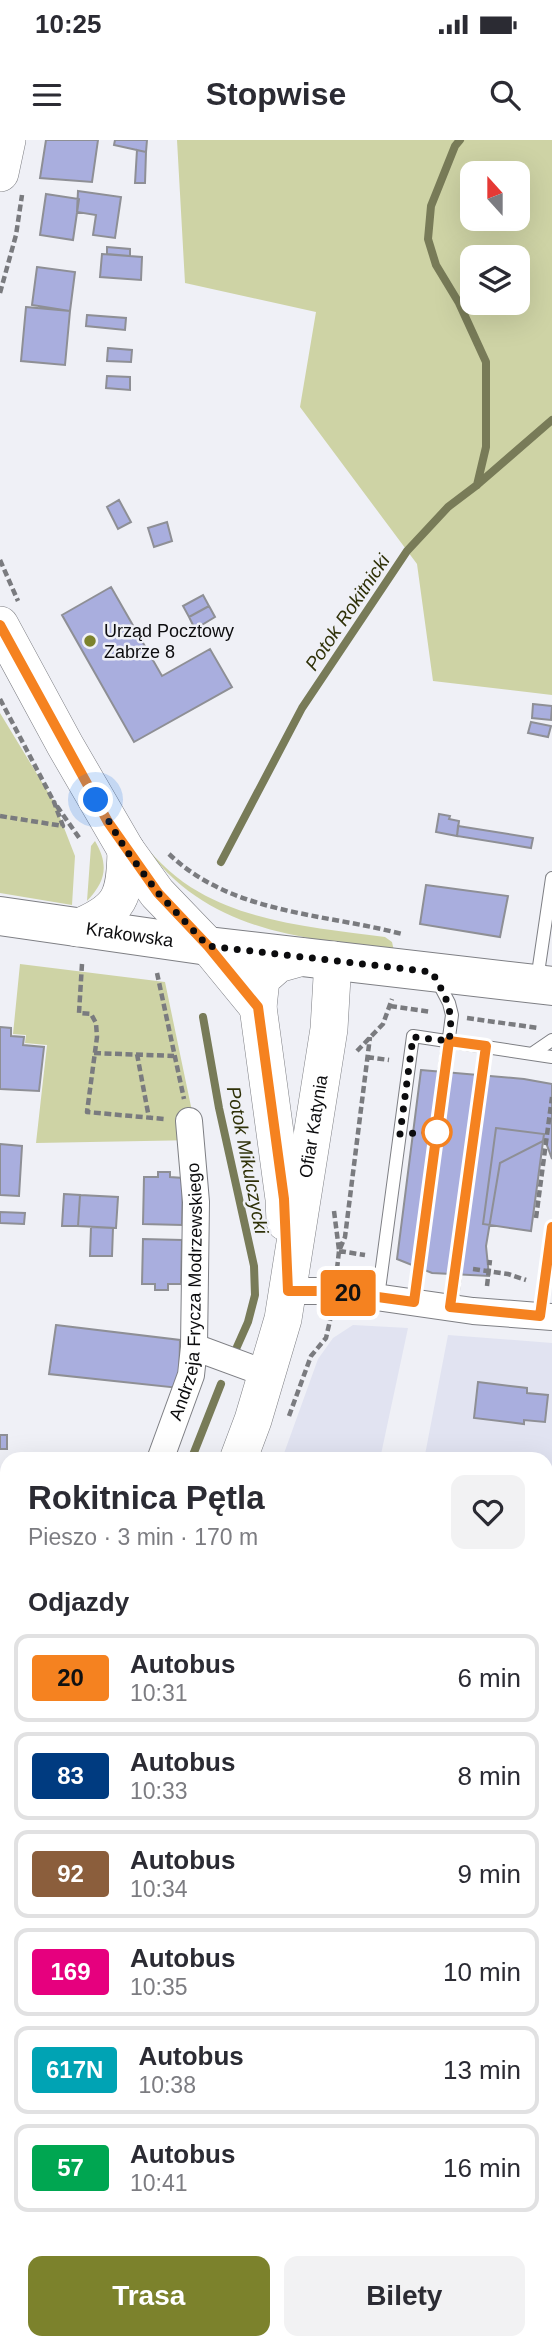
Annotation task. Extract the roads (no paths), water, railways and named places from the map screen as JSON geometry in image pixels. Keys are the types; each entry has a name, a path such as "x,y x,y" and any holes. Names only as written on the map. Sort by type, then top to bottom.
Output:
{"main road":[{"name":"Krakowska","path":"0,916 79,946 208,946 544,985"}],"street":[{"path":"0,173 7,140"},
{"path":"5,621 71,756 126,850 158,893 208,946 258,1007"},
{"path":"79,946 94,921 117,904 125,880 126,850"},
{"name":"Ofiar Katynia","path":"241,1452 283,1319 288,1291 329,1029 318,959 278,964 261,979 258,1007 284,1199 288,1291"},
{"name":"Andrzeja Frycza Modrzewskiego","path":"163,1452 191,1375 194,1347 196,1202 189,1121"},
{"path":"288,1291 334,1291 546,1317"},
{"path":"194,1347 267,1374"}],"lane":[{"path":"544,985 552,878"},
{"path":"432,972 449,1003 452,1015 443,1082"},
{"path":"378,1297 413,1037 552,1057"},
{"path":"533,1053 552,1040"},
{"path":"480,1087 486,1046"},
{"path":"546,1317 552,1227"},
{"path":"414,1302 419,1262"},
{"path":"450,1307 456,1267"}],"waterway":[{"path":"460,140 455,146 431,206 428,239 436,265 459,303 486,362 486,447 477,485"},
{"name":"Potok Rokitnicki","path":"221,862 302,708 407,551 448,507 552,420"},
{"name":"Potok Mikulczycki","path":"203,1017 219,1108 254,1266 255,1295 248,1322 236,1349"},
{"name":"Potok Mikulczycki","path":"194,1452 221,1384"}],"place":[{"name":"Urząd Pocztowy Zabrze 8","path":"90,641"}]}
